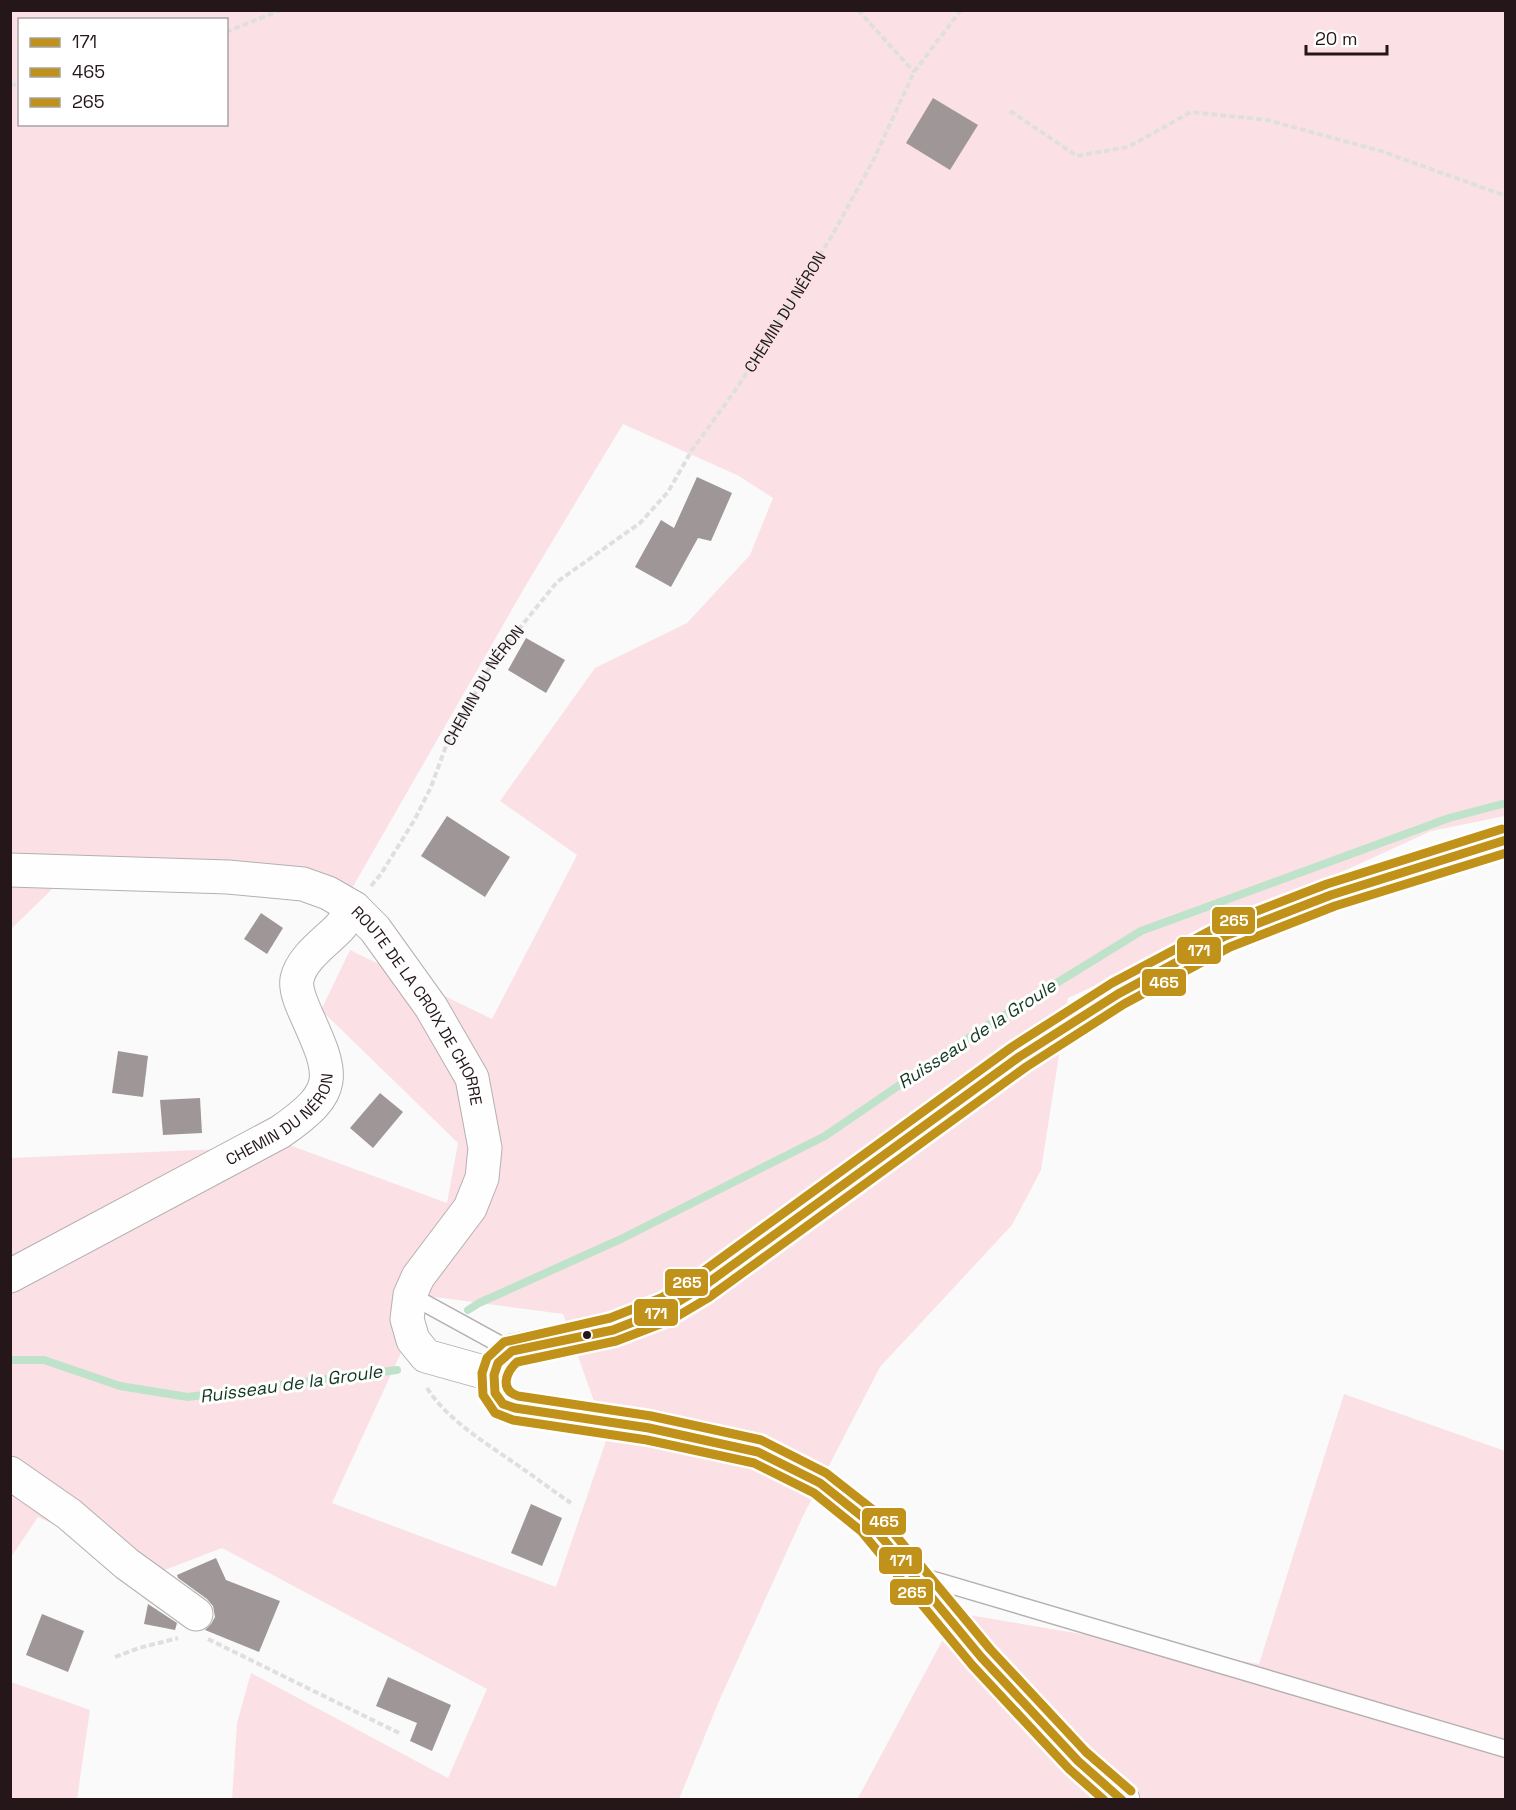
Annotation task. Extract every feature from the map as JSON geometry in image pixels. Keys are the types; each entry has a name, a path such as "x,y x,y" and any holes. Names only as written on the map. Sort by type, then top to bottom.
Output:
{"street":[{"path":"426,1356 503,1363 614,1330 666,1309 700,1288 1019,1057 1118,994 1225,936 1331,895 1506,840"},
{"name":"ROUTE DE LA CROIX DE CHORRE","path":"10,870 228,877 303,884 328,893 354,908 375,928 431,1007 472,1078 485,1148 482,1178 470,1208 418,1277 410,1295 407,1319 413,1340 426,1356"},
{"name":"CHEMIN DU NÉRON","path":"10,1276 280,1132 306,1115 321,1098 327,1080 325,1062 300,1001 297,980 308,958 342,925 354,908"},
{"path":"503,1363 495,1393 503,1404 515,1408 650,1428 758,1452 819,1482 869,1522 989,1666 1078,1761 1123,1800"},
{"path":"10,1473 69,1514 199,1622"}],"lane":[{"path":"410,1295 503,1363"},
{"path":"912,1574 1506,1749"}],"path":[{"path":"228,31 281,10"},
{"path":"858,10 914,72"},
{"name":"CHEMIN DU NÉRON","path":"354,908 381,874 416,819 446,746 493,661 556,582 640,523 668,492 692,450 739,385 830,239 873,161 914,72 961,10"},
{"path":"1010,111 1077,156 1128,147 1191,112 1267,120 1381,151 1506,196"},
{"path":"426,1356 420,1372 433,1396 451,1416 571,1503"},
{"path":"115,1657 199,1622 204,1637 225,1649 401,1734"}],"shaded area":[{"path":"11,11 1505,11 1505,816 1431,831 1068,998 1041,1170 1012,1225 880,1367 803,1516 719,1701 679,1799 232,1799 237,1723 251,1673 448,1778 487,1689 222,1548 157,1573 38,1517 11,1557 11,1158 292,1146 447,1203 458,1143 321,1010 350,950 492,1019 577,855 500,801 595,668 687,623 750,555 773,498 739,476 623,424 526,585 351,890 72,870 11,929","holes":["427,1296 563,1314 607,1438 556,1587 332,1503"]},
{"path":"1344,1394 1505,1451 1505,1799 857,1800 957,1613 1259,1664"},
{"path":"11,1682 90,1710 77,1799 11,1799"}],"building":[{"path":"933,98 978,125 950,170 906,143"},
{"path":"697,477 732,493 711,541 698,538 671,587 635,567 661,520 674,528"},
{"path":"526,638 565,660 546,693 508,670"},
{"path":"447,816 510,857 485,897 421,856"},
{"path":"261,913 283,928 267,954 244,939"},
{"path":"118,1051 148,1056 143,1097 112,1093"},
{"path":"380,1093 403,1112 373,1148 350,1128"},
{"path":"200,1098 202,1133 163,1135 160,1100"},
{"path":"531,1504 562,1518 542,1566 511,1553"},
{"path":"216,1558 226,1580 280,1601 259,1652 205,1630 215,1617 213,1606 178,1578 177,1575"},
{"path":"148,1604 177,1623 175,1630 144,1624"},
{"path":"42,1614 84,1631 68,1672 26,1655"},
{"path":"388,1677 451,1705 432,1751 410,1741 417,1723 376,1706"}],"waterway":[{"name":"Ruisseau de la Groule","path":"468,1310 621,1239 825,1136 977,1032 1141,931 1449,818 1506,803"},
{"name":"Ruisseau de la Groule","path":"10,1360 44,1360 120,1386 188,1397 397,1370"}],"transit line":[{"name":"265","path":"1104,1800 1069,1769 972,1665 861,1531 814,1493 754,1463 647,1440 513,1420 495,1413 483,1395 482,1373 487,1358 504,1342 610,1318 661,1298 694,1278 1012,1047 1112,983 1221,925 1327,884 1502,829"},
{"name":"171","path":"1122,1800 1078,1761 981,1657 869,1522 820,1483 758,1452 649,1428 515,1408 503,1404 495,1393 494,1375 498,1363 512,1351 613,1330 666,1309 701,1288 1019,1057 1118,994 1225,936 1331,895 1506,840"},
{"name":"465","path":"1131,1791 1086,1752 990,1649 877,1513 826,1473 761,1440 651,1416 518,1396 508,1390 507,1376 517,1362 616,1341 671,1320 708,1298 1026,1067 1124,1004 1230,947 1335,906 1506,853"}]}
